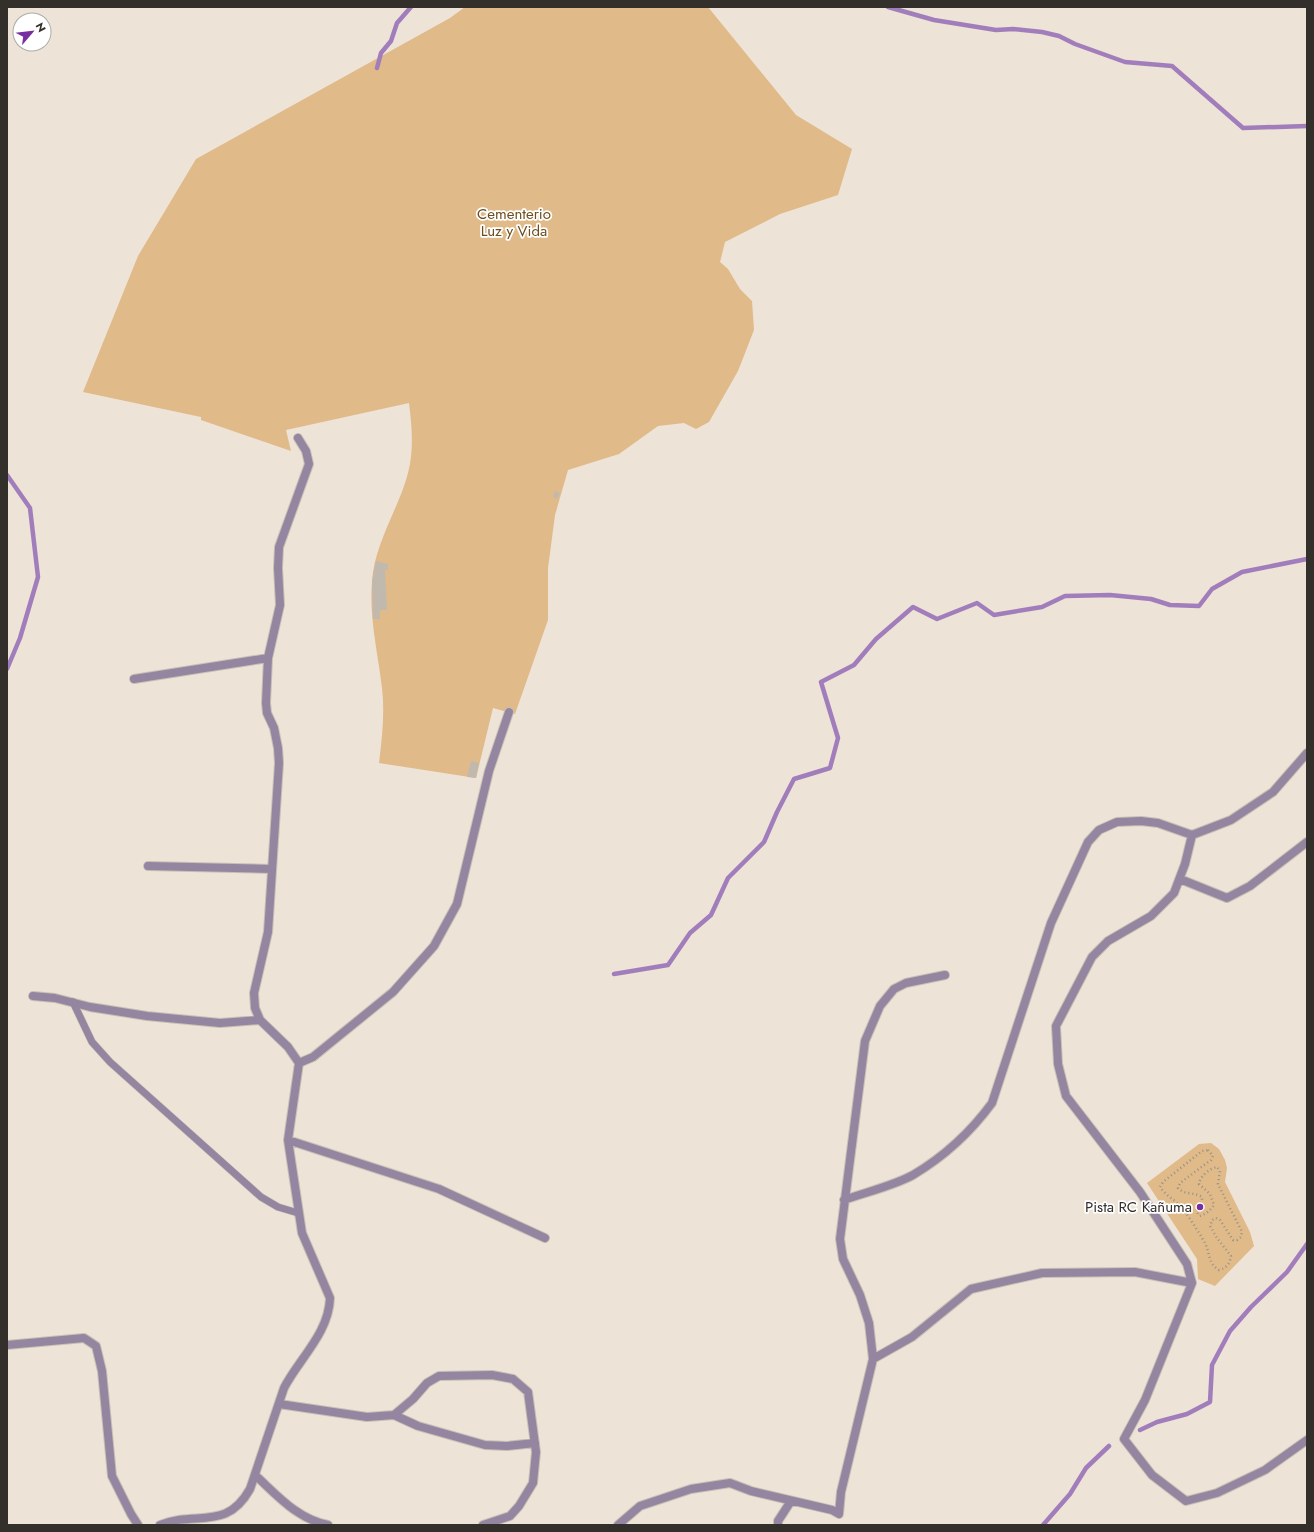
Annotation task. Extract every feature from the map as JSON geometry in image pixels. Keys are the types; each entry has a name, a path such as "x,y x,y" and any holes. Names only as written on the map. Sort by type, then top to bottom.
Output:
{"street":[{"path":"160,1525 167,1522 214,1519 236,1509 244,1502 290,1376 320,1332 330,1309 330,1298 309,1251 298,1212 288,1140 299,1063 288,1047 260,1020 255,1008 254,993 268,932 279,762 274,728 268,713 268,658 280,605 278,568 279,547 308,464 306,451 298,438"},
{"path":"134,679 268,658"},
{"path":"299,1063 313,1057 393,992 434,946 457,904 489,771 509,712"},
{"path":"844,1200 912,1175 947,1153 974,1127 992,1103 1051,923 1088,842 1099,830 1117,822 1141,821 1158,823 1192,835 1231,820 1273,792 1307,753"},
{"path":"1192,835 1185,864 1174,893 1151,916 1108,941 1092,957 1056,1026 1058,1064 1066,1096 1140,1192 1186,1264 1192,1283 1145,1400 1124,1439 1152,1475 1186,1501 1217,1493 1265,1470 1307,1440"},
{"path":"1180,879 1227,898 1250,886 1307,842"},
{"path":"148,866 272,869"},
{"path":"618,1525 640,1506 691,1489 730,1483 751,1492 840,1514 841,1492 873,1359 869,1323 860,1295 843,1259 840,1238 865,1040 880,1006 894,989 906,982 945,975"},
{"path":"33,996 147,1016 213,1022 260,1020"},
{"path":"288,1140 439,1189 545,1238"},
{"path":"873,1359 912,1337 971,1289 1042,1273 1135,1272 1192,1283"},
{"path":"7,1345 84,1338 96,1346 102,1370 112,1476 138,1525"},
{"path":"279,1404 367,1417 394,1414 413,1399 427,1383 439,1376 492,1375 513,1379 528,1392 536,1452 533,1483 520,1506 510,1516 483,1525"},
{"path":"394,1414 418,1426 485,1444 506,1446 535,1444"},
{"path":"255,1474 294,1511 316,1523 328,1525"},
{"path":"778,1525 778,1521 791,1501"}],"lane":[{"path":"73,1002 92,1042 110,1062 261,1197 278,1207 298,1212"}],"path":[{"path":"1208,1150 1213,1156 1211,1160 1180,1183 1178,1188 1181,1191 1198,1194 1202,1197 1202,1202 1197,1207 1197,1212 1199,1216 1203,1215 1214,1205 1210,1194 1199,1184 1200,1179 1212,1168 1217,1167 1220,1171 1218,1184 1242,1232 1241,1237 1237,1240 1233,1240 1220,1220 1216,1218 1212,1220 1210,1226 1231,1256 1230,1263 1224,1268 1219,1270 1211,1263 1206,1245 1194,1225 1180,1206 1164,1194 1160,1188 1163,1182 1202,1151 1208,1150"}],"green space":[{"name":"Cementerio Luz y Vida","path":"465,7 708,7 796,115 852,149 838,195 780,214 725,242 720,262 728,269 740,289 752,301 754,330 738,371 709,422 696,429 684,423 658,426 619,454 568,470 555,515 548,568 548,620 515,714 493,708 476,778 379,763 383,707 382,688 373,622 371,595 372,582 377,554 404,486 410,465 412,438 409,403 286,430 291,451 201,420 201,417 83,392 138,256 196,159 450,18"},
{"name":"Pista RC Kañuma","path":"1211,1143 1219,1149 1225,1160 1227,1168 1225,1182 1250,1232 1254,1246 1215,1286 1198,1279 1197,1259 1147,1183 1199,1144"}],"building":[{"path":"555,491 560,493 557,499 553,497"},
{"path":"376,561 388,564 388,570 385,570 387,610 380,610 380,619 373,619 372,581"},
{"path":"471,761 479,763 476,778 467,777"}],"waterway":[{"path":"377,68 381,53 391,41 397,23 411,7"},
{"path":"888,7 934,20 996,30 1013,29 1042,32 1059,36 1075,44 1125,62 1172,66 1243,128 1307,126"},
{"path":"7,475 30,508 38,577 20,638 7,669"},
{"path":"614,974 668,965 690,933 711,915 728,878 764,842 794,779 830,768 838,738 821,682 854,665 876,639 913,607 937,619 977,603 994,615 1042,607 1065,596 1110,595 1151,599 1170,605 1199,606 1212,589 1242,572 1307,559"},
{"path":"1140,1430 1157,1422 1187,1414 1210,1402 1212,1365 1230,1331 1251,1307 1287,1272 1307,1244"},
{"path":"1043,1525 1070,1494 1086,1468 1109,1446"}],"place":[{"name":"Pista RC Kañuma","path":"1200,1207"}]}
